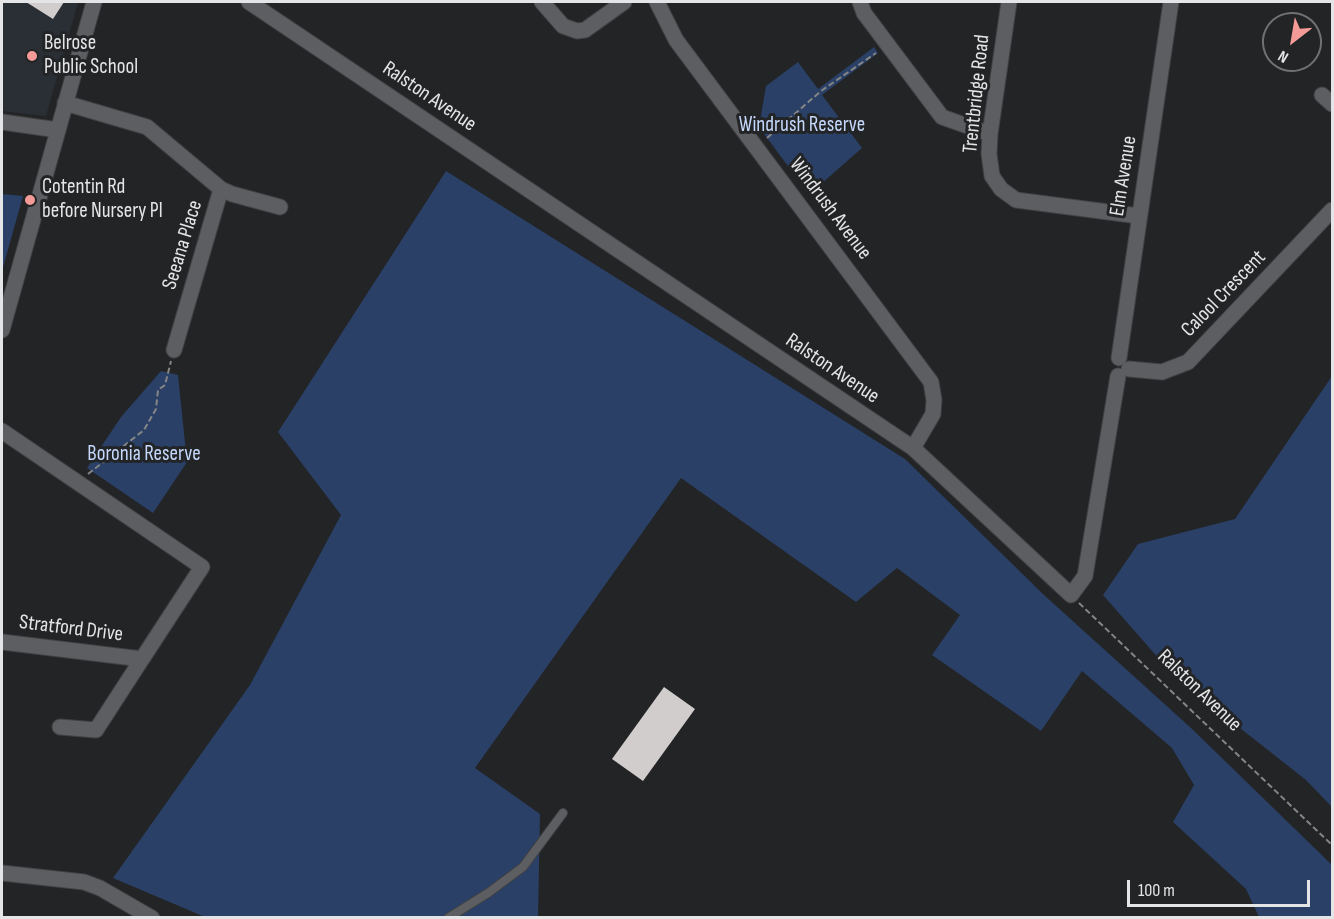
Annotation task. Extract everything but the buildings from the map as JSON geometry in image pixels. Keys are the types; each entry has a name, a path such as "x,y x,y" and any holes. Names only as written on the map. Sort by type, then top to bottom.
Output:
{"street":[{"path":"2,330 10,274 58,130 94,2"},
{"name":"Ralston Avenue","path":"249,2 913,448 1071,595"},
{"path":"542,2 562,26 577,31 585,30 624,2"},
{"name":"Windrush Avenue","path":"657,2 676,40 931,382 934,400 933,414 913,448"},
{"path":"860,2 864,13 942,117 990,134"},
{"name":"Trentbridge Road","path":"1009,2 990,134 989,153 992,176 1001,189 1016,200 1139,216"},
{"name":"Elm Avenue","path":"1071,595 1085,576 1122,368 1139,216 1171,2"},
{"name":"Seeana Place","path":"65,104 147,128 221,189 174,350"},
{"path":"2,122 58,130"},
{"path":"221,189 280,207"},
{"name":"Calool Crescent","path":"1122,368 1162,372 1188,362 1332,210"},
{"name":"Stratford Drive","path":"2,431 202,567 142,659 2,642"},
{"path":"60,727 96,730 142,659"},
{"path":"2,873 84,882 100,888 153,918"}],"lane":[{"path":"448,918 488,893 523,867 563,813"}],"path":[{"path":"757,147 821,91 888,44"},
{"path":"77,483 144,430 156,409 159,390 165,385 174,350"},
{"name":"Ralston Avenue","path":"1071,595 1332,845"}],"shaded area":[{"name":"Belrose Public School","path":"2,2 78,2 46,116 2,111"}],"green space":[{"name":"Windrush Reserve","path":"874,47 878,53 822,95 862,148 821,184 799,181 759,127 766,86 798,62 818,89"},
{"path":"446,171 905,459 1044,595 1191,728 1332,865 1332,917 1259,917 1246,889 1173,822 1194,785 1172,748 1082,671 1041,731 932,655 960,615 897,568 856,602 681,478 475,768 540,814 538,917 205,917 113,878 250,685 341,515 278,432"},
{"path":"2,194 23,196 2,271"},
{"name":"Boronia Reserve","path":"161,371 178,375 187,462 153,513 87,468 121,417"},
{"path":"1332,376 1332,807 1306,780 1175,677 1103,595 1138,544 1235,519"}],"place":[{"name":"Belrose Public School","path":"32,56"},
{"name":"Cotentin Rd before Nursery Pl","path":"30,200"}]}
